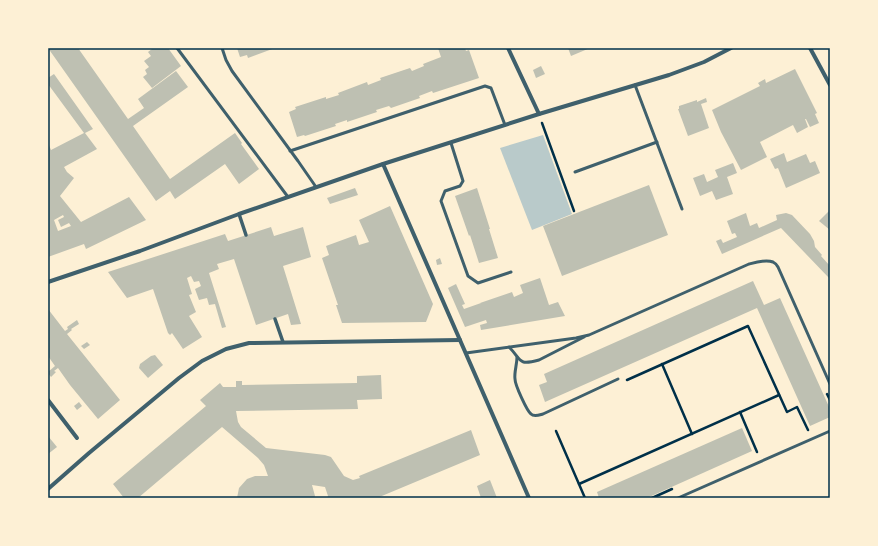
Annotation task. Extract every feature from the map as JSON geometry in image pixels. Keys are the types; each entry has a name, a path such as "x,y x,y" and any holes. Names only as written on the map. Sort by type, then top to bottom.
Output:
{"street":[{"path":"508,48 538,114"},
{"path":"48,282 140,251 239,214 383,164 538,114 669,75 704,62 731,48"},
{"path":"810,48 830,85"},
{"path":"383,164 528,498"},
{"path":"239,214 246,235"},
{"path":"275,319 283,342"},
{"path":"49,486 179,378 202,361 226,349 249,343 460,340"},
{"path":"48,400 77,438"}],"lane":[{"path":"177,48 288,197"},
{"path":"222,48 232,71 316,187"},
{"path":"635,85 682,209"},
{"path":"290,151 485,86 491,88 505,125"},
{"path":"575,172 657,142"},
{"path":"451,143 463,181 460,186 445,191 441,201 468,276 478,283 511,272"},
{"path":"509,347 520,361 526,363 539,360 589,335 749,264 774,262 778,267 830,384"},
{"path":"466,353 589,335"},
{"path":"517,357 515,380 527,409 532,415 543,414 618,379"},
{"path":"678,498 830,431"}],"path":[{"path":"538,114 574,211"},
{"path":"618,379 622,382 748,326 787,412 797,408 808,430"},
{"path":"662,364 692,434"},
{"path":"827,393 830,400"},
{"path":"579,484 779,395"},
{"path":"740,412 758,452 750,455"},
{"path":"556,430 585,498"},
{"path":"652,498 673,489"}],"shaded area":[{"path":"543,135 572,214 532,230 500,148"}],"building":[{"path":"48,48 78,48 128,119 144,108 138,99 176,71 188,87 133,126 170,179 235,133 259,169 239,184 225,164 175,199 170,191 156,201"},
{"path":"151,48 168,48 181,66 152,88 143,77 147,74 145,70 149,67 144,61 151,56 148,52 152,49"},
{"path":"237,48 275,48 248,58 247,55 240,57"},
{"path":"438,48 465,48 466,51 469,50 479,78 433,93 432,91 419,96 420,98 391,108 389,106 376,110 377,112 347,122 347,120 335,124 336,126 305,136 297,137 289,112 296,109 295,107 326,97 326,99 339,95 338,93 367,82 368,85 381,80 380,78 410,68 412,71 424,66 423,64 441,57"},
{"path":"568,48 590,48 571,56"},
{"path":"541,66 545,74 536,78 533,70"},
{"path":"795,69 817,113 815,114 819,123 810,127 805,119 808,127 797,133 793,125 760,142 767,157 741,170 721,132 712,110 760,86 758,83 765,79 766,83"},
{"path":"54,74 93,129 85,133 97,149 64,167 74,178 60,196 81,222 129,197 146,220 86,249 84,244 48,257 48,143 51,150 84,133 48,84 48,78","holes":["63,215 64,217 58,220 61,227 69,223 71,226 58,231 54,220"]},
{"path":"706,98 707,102 701,104 709,128 688,136 678,109 679,106 697,100 697,102"},
{"path":"784,153 787,162 806,154 810,163 815,161 820,173 786,188 778,168 775,169 770,159"},
{"path":"733,163 737,173 727,177 733,194 716,200 712,191 700,196 693,178 704,174 707,182 718,177 715,170"},
{"path":"649,185 668,235 562,276 543,226"},
{"path":"355,188 358,195 330,204 327,198"},
{"path":"477,188 498,258 479,263 455,196"},
{"path":"390,206 433,304 426,322 342,323 336,305 338,305 322,258 329,255 326,246 356,235 359,245 369,242 359,220"},
{"path":"830,210 830,230 819,221"},
{"path":"746,213 750,226 757,223 759,228 777,220 776,215 786,213 792,215 810,234 814,241 815,247 830,266 830,279 781,228 722,254 716,241 721,239 723,243 737,237 735,233 732,234 727,221"},
{"path":"271,227 274,236 303,227 311,257 283,266 301,324 291,325 288,314 256,325 234,259 217,264 219,269 209,273 226,327 222,328 215,304 209,305 207,298 199,300 195,289 201,286 199,281 194,282 191,276 187,278 192,294 189,295 196,312 189,316 202,337 183,349 172,333 170,335 168,333 153,289 127,298 108,272 225,234 228,241"},
{"path":"440,258 442,264 437,265 436,260"},
{"path":"540,278 549,305 558,302 565,316 481,330 480,325 487,323 486,320 465,327 448,288 456,284 465,304 462,305 464,309 512,292 514,297 523,293 520,285"},
{"path":"753,281 764,305 780,298 830,409 830,417 810,426 757,308 545,402 539,385 547,382 544,374"},
{"path":"48,309 65,331 68,329 67,327 77,320 79,324 71,329 72,330 67,334 120,400 98,419 58,368 54,371 56,372 51,377 48,373 55,366 48,356"},
{"path":"87,342 90,345 84,349 81,346"},
{"path":"155,355 163,365 148,378 139,368 140,364 151,356"},
{"path":"381,375 382,399 357,400 358,409 236,411 238,422 241,427 266,448 331,457 344,476 353,480 360,478 359,476 471,430 480,455 377,498 327,498 328,496 325,487 312,485 315,496 314,498 237,498 239,488 247,479 255,476 268,476 264,465 258,458 222,427 138,498 124,498 113,484 206,406 200,400 220,383 223,387 236,387 236,381 242,381 242,385 357,383 357,376"},
{"path":"79,402 82,406 77,410 74,406"},
{"path":"742,428 752,451 647,498 599,498 597,492"},
{"path":"48,436 57,447 48,454"},
{"path":"490,480 497,498 481,498 477,486"}]}
